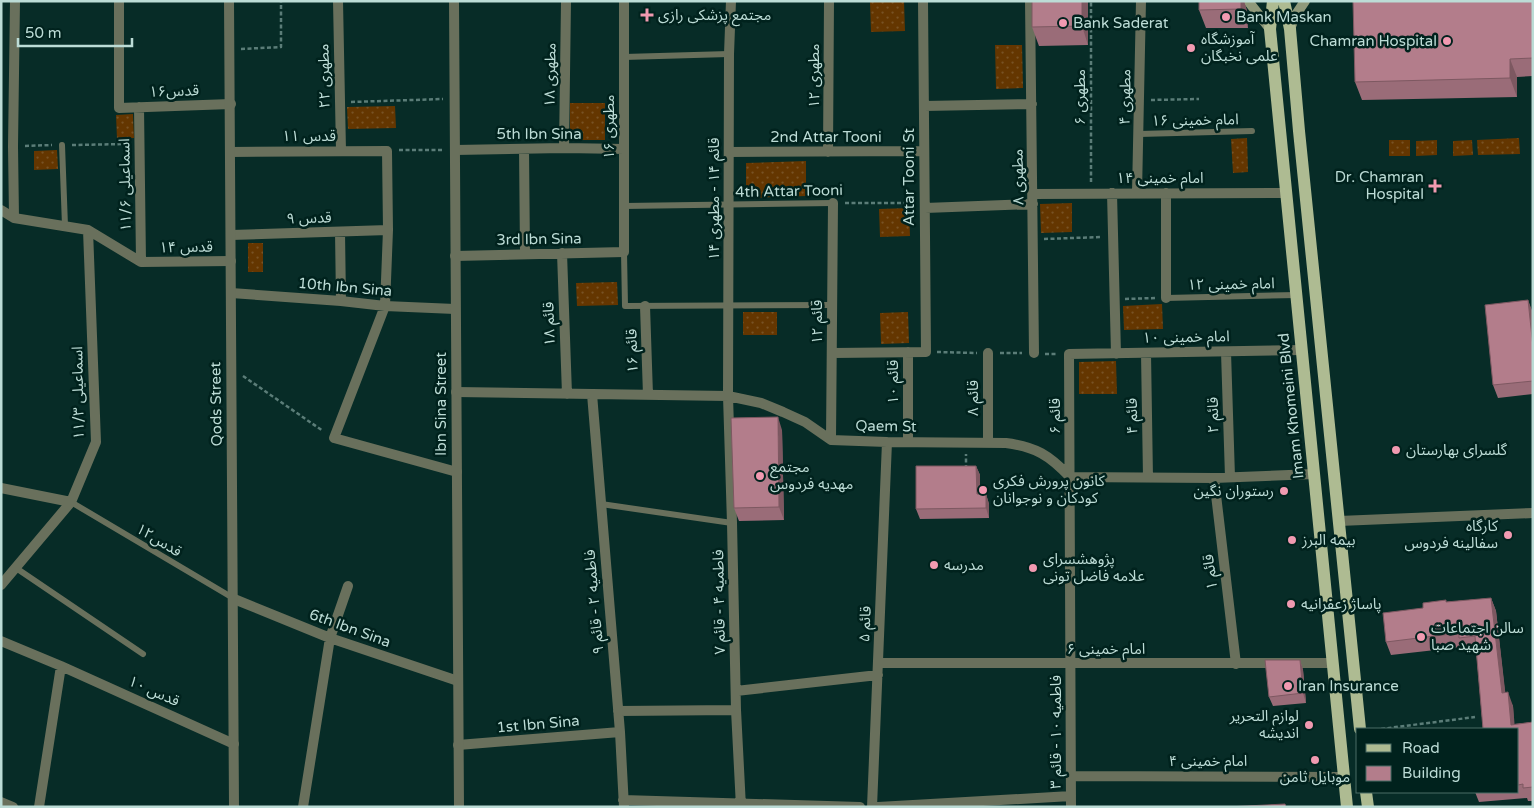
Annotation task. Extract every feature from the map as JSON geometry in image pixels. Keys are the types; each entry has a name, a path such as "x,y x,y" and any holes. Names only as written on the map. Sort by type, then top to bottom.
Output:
{"main road":[{"path":"1248,1 1270,29"},
{"name":"Imam Khomeini Blvd","path":"1273,1 1270,29 1347,807"},
{"path":"1284,1 1290,30 1360,728"},
{"path":"1290,30 1295,16 1306,1"},
{"path":"1279,118 1298,117"},
{"path":"1366,793 1368,807"}],"street":[{"path":"14,218 15,1"},
{"name":"قدس۱۶","path":"119,1 119,108 231,104"},
{"name":"Qods Street","path":"230,1 234,807"},
{"name":"مطهری ۲۲","path":"338,1 340,151"},
{"name":"Ibn Sina Street","path":"454,1 458,807"},
{"name":"مطهری ۱۸","path":"564,148 566,1"},
{"name":"مطهری ۱۶","path":"624,1 624,252"},
{"name":"قائم ۱۴ - مطهری ۱۴","path":"728,396 729,54 732,1"},
{"name":"مطهری ۱۲","path":"828,152 830,1"},
{"name":"Attar Tooni St","path":"908,352 926,352 923,1"},
{"name":"مطهری ۸","path":"1030,1 1034,353"},
{"name":"مطهری ۴","path":"1137,193 1141,1"},
{"path":"924,106 1032,104"},
{"name":"اسماعیلی ۱۱/۶","path":"139,107 141,262"},
{"name":"5th Ibn Sina","path":"454,150 624,149"},
{"path":"524,150 525,254"},
{"path":"387,151 388,230 385,306 334,438 456,472"},
{"name":"قدس ۱۱","path":"230,152 387,151"},
{"name":"2nd Attar Tooni","path":"729,152 924,151"},
{"name":"امام خمینی ۱۴","path":"925,205 1033,199 1091,193 1287,193"},
{"path":"1112,193 1116,354"},
{"path":"1166,194 1166,298"},
{"name":"قائم ۱۲","path":"831,440 834,203"},
{"path":"1,210 14,218 88,230 141,262"},
{"name":"اسماعیلی ۱۱/۳","path":"1,585 71,502 96,442 88,230"},
{"name":"قدس ۹","path":"231,235 388,230"},
{"path":"340,232 341,301"},
{"name":"3rd Ibn Sina","path":"455,256 624,252"},
{"name":"قائم ۱۸","path":"562,254 567,394"},
{"name":"قدس ۱۴","path":"141,262 231,261"},
{"name":"10th Ibn Sina","path":"231,293 385,306 456,309"},
{"name":"قائم ۱۶","path":"645,306 648,395"},
{"name":"امام خمینی ۱۰","path":"1069,354 1302,350"},
{"path":"833,353 908,352"},
{"name":"قائم ۱۰","path":"908,352 908,442"},
{"name":"قائم ۲","path":"1226,352 1230,477"},
{"name":"قائم ۸","path":"988,353 988,443"},
{"name":"قائم ۴","path":"1146,353 1148,478"},
{"name":"قائم ۶","path":"1069,354 1070,477"},
{"path":"456,392 728,396 761,403 783,412 805,422 831,440"},
{"name":"فاطمیه ۲ - قائم ۹","path":"592,394 620,732 623,803"},
{"name":"فاطمیه ۴ - قائم ۷","path":"728,396 736,710 741,805"},
{"name":"Qaem St","path":"831,440 1006,443 1023,446 1042,453 1057,463 1070,477"},
{"name":"قائم ۵","path":"872,807 887,442"},
{"path":"1070,477 1214,478 1314,474"},
{"name":"فاطمیه ۱۰ - قائم ۳","path":"1070,477 1071,807"},
{"name":"قائم ۱","path":"1214,478 1236,664"},
{"path":"1,488 71,502"},
{"path":"1339,522 1533,513"},
{"path":"303,807 330,638 348,586"},
{"name":"6th Ibn Sina","path":"234,599 330,638 458,681"},
{"name":"قدس ۱۰","path":"1,641 234,744"},
{"name":"امام خمینی ۶","path":"878,664 1333,663"},
{"path":"39,807 61,666"},
{"path":"736,691 878,675"},
{"path":"618,711 736,710"},
{"name":"1st Ibn Sina","path":"458,745 620,732"},
{"name":"امام خمینی ۴","path":"1071,776 1344,777"},
{"path":"878,807 971,804 1071,796"},
{"path":"1,802 13,807"},
{"path":"623,803 860,807"}],"lane":[{"path":"624,57 729,54"},
{"name":"امام خمینی ۱۶","path":"1139,134 1252,131"},
{"path":"62,145 65,226"},
{"name":"4th Attar Tooni","path":"624,206 834,203"},
{"path":"624,252 625,306 832,305"},
{"name":"امام خمینی ۱۲","path":"1166,298 1296,295"},
{"name":"قدس۱۲","path":"71,502 234,599"},
{"path":"601,504 732,523"},
{"path":"16,568 142,654"}],"path":[{"path":"230,49 281,47 281,1"},
{"name":"مطهری ۶","path":"1091,1 1091,193"},
{"path":"339,103 454,99"},
{"path":"1140,100 1199,99"},
{"path":"13,146 140,143"},
{"path":"387,151 454,150"},
{"name":"4th Attar Tooni","path":"834,203 925,205"},
{"path":"1033,239 1113,237"},
{"path":"1115,299 1166,298"},
{"path":"231,368 334,438"},
{"path":"966,443 966,472"},
{"path":"1389,728 1475,717"}],"shaded area":[{"path":"904,1 905,31 871,32 870,2"},
{"path":"995,45 1022,45 1023,88 996,89"},
{"path":"570,103 605,103 605,140 570,140"},
{"path":"395,106 396,128 348,129 347,107"},
{"path":"133,114 134,138 117,139 116,115"},
{"path":"1247,138 1248,172 1233,173 1231,139"},
{"path":"1519,138 1520,154 1478,155 1477,140"},
{"path":"1389,140 1410,140 1410,156 1389,156"},
{"path":"1437,140 1437,155 1416,156 1416,141"},
{"path":"1472,140 1473,155 1453,156 1453,141"},
{"path":"57,150 58,169 34,170 34,151"},
{"path":"806,161 806,196 746,198 746,163"},
{"path":"1072,203 1072,232 1041,233 1040,204"},
{"path":"909,208 910,236 880,237 879,209"},
{"path":"248,243 263,243 263,272 248,272"},
{"path":"617,282 618,305 577,306 576,283"},
{"path":"1162,304 1163,329 1124,330 1123,306"},
{"path":"743,312 777,312 777,335 743,335"},
{"path":"908,312 909,343 881,344 880,313"},
{"path":"1116,361 1117,394 1079,394 1079,362"}],"building":[{"path":"1032,1 1082,1 1082,26 1032,27"},
{"path":"1199,1 1241,1 1241,9 1199,10"},
{"name":"Chamran Hospital","path":"1353,1 1533,1 1533,58 1510,59 1510,78 1355,82"},
{"path":"1528,300 1533,347 1533,381 1493,385 1485,305"},
{"name":"مجتمع مهدیه فردوس","path":"778,417 779,507 734,508 731,418"},
{"path":"916,466 976,466 977,494 986,494 986,508 916,509"},
{"path":"1491,598 1502,693 1508,692 1511,725 1533,722 1533,787 1523,788 1523,784 1519,785 1519,728 1483,728 1475,636 1459,638 1459,633 1386,642 1383,613 1423,608 1423,603 1446,600 1446,602"},
{"name":"Iran Insurance","path":"1265,660 1300,660 1303,693 1269,697"},
{"path":"1285,804 1286,807 1227,807"}],"place":[{"name":"مجتمع پزشکی رازی","path":"647,15"},
{"name":"Bank Maskan","path":"1226,17"},
{"name":"Bank Saderat","path":"1063,23"},
{"name":"Chamran Hospital","path":"1447,41"},
{"name":"آموزشگاه علمی نخبگان","path":"1191,48"},
{"name":"Dr. Chamran Hospital","path":"1435,186"},
{"name":"گلسرای بهارستان","path":"1396,450"},
{"name":"مجتمع مهدیه فردوس","path":"760,476"},
{"name":"کانون پرورش فکری کودکان و نوجوانان","path":"983,490"},
{"name":"رستوران نگین","path":"1284,491"},
{"name":"کارگاه سفالینه فردوس","path":"1508,535"},
{"name":"بیمه البرز","path":"1292,540"},
{"name":"مدرسه","path":"934,565"},
{"name":"پژوهشسرای علامه فاضل تونی","path":"1033,568"},
{"name":"پاساژ زعفرانیه","path":"1291,604"},
{"name":"سالن اجتماعات شهید صبا","path":"1421,637"},
{"name":"Iran Insurance","path":"1288,686"},
{"name":"لوازم التحریر اندیشه","path":"1309,725"},
{"name":"موبایل ثامن","path":"1315,760"}]}
